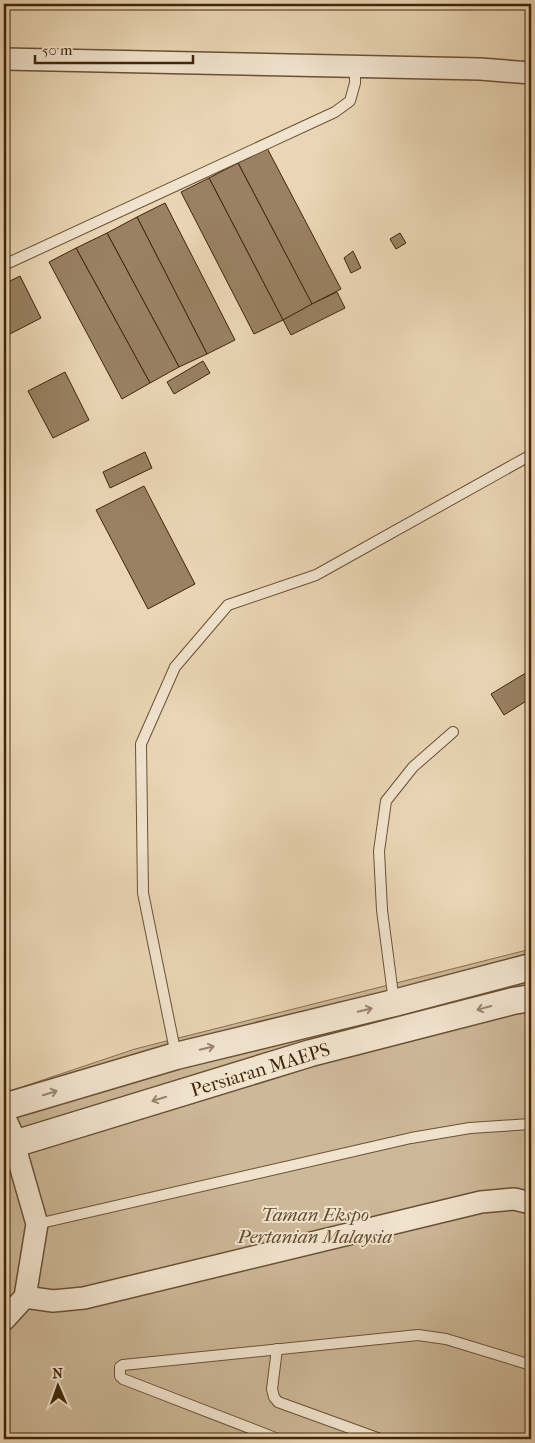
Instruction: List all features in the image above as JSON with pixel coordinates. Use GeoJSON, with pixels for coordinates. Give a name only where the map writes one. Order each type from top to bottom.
{"type":"FeatureCollection","features":[{"type":"Feature","properties":{"kind":"street"},"geometry":{"type":"LineString","coordinates":[[4,59],[480,69],[531,73]]}},
{"type":"Feature","properties":{"kind":"street","name":"Persiaran MAEPS"},"geometry":{"type":"LineString","coordinates":[[4,1107],[176,1056],[394,1003],[531,967]]}},
{"type":"Feature","properties":{"kind":"street","name":"Persiaran MAEPS"},"geometry":{"type":"LineString","coordinates":[[7,1138],[311,1053],[531,998]]}},
{"type":"Feature","properties":{"kind":"street"},"geometry":{"type":"LineString","coordinates":[[4,1320],[18,1298],[37,1224],[7,1138]]}},
{"type":"Feature","properties":{"kind":"street"},"geometry":{"type":"LineString","coordinates":[[18,1298],[53,1301],[84,1298],[481,1202],[514,1199],[531,1203]]}},
{"type":"Feature","properties":{"kind":"lane"},"geometry":{"type":"LineString","coordinates":[[4,265],[335,112],[350,101],[355,84],[355,67]]}},
{"type":"Feature","properties":{"kind":"lane"},"geometry":{"type":"LineString","coordinates":[[176,1056],[143,893],[141,744],[175,667],[228,605],[316,575],[531,455]]}},
{"type":"Feature","properties":{"kind":"lane"},"geometry":{"type":"LineString","coordinates":[[394,1003],[382,910],[379,851],[386,801],[413,767],[454,732]]}},
{"type":"Feature","properties":{"kind":"lane"},"geometry":{"type":"LineString","coordinates":[[37,1224],[411,1138],[470,1128],[531,1124]]}},
{"type":"Feature","properties":{"kind":"lane"},"geometry":{"type":"LineString","coordinates":[[278,1439],[123,1379],[119,1372],[120,1367],[123,1365],[276,1349],[418,1336],[446,1339],[531,1365]]}},
{"type":"Feature","properties":{"kind":"lane"},"geometry":{"type":"LineString","coordinates":[[276,1349],[272,1389],[274,1397],[278,1402],[380,1439]]}},
{"type":"Feature","properties":{"kind":"green space","name":"Taman Ekspo Pertanian Malaysia"},"geometry":{"type":"Polygon","coordinates":[[[531,949],[531,1439],[4,1439],[4,1093],[135,1049],[531,949]]]}},
{"type":"Feature","properties":{"kind":"building"},"geometry":{"type":"Polygon","coordinates":[[[267,148],[341,289],[312,304],[238,163],[267,148]]]}},
{"type":"Feature","properties":{"kind":"building"},"geometry":{"type":"Polygon","coordinates":[[[238,163],[312,304],[283,320],[209,178],[238,163]]]}},
{"type":"Feature","properties":{"kind":"building"},"geometry":{"type":"Polygon","coordinates":[[[209,178],[283,320],[254,334],[181,192],[209,178]]]}},
{"type":"Feature","properties":{"kind":"building"},"geometry":{"type":"Polygon","coordinates":[[[165,203],[235,340],[207,354],[137,217],[165,203]]]}},
{"type":"Feature","properties":{"kind":"building"},"geometry":{"type":"Polygon","coordinates":[[[137,217],[207,354],[179,367],[107,233],[137,217]]]}},
{"type":"Feature","properties":{"kind":"building"},"geometry":{"type":"Polygon","coordinates":[[[107,233],[179,367],[150,383],[76,248],[107,233]]]}},
{"type":"Feature","properties":{"kind":"building"},"geometry":{"type":"Polygon","coordinates":[[[400,233],[406,243],[396,249],[390,239],[400,233]]]}},
{"type":"Feature","properties":{"kind":"building"},"geometry":{"type":"Polygon","coordinates":[[[76,248],[150,383],[122,399],[49,262],[76,248]]]}},
{"type":"Feature","properties":{"kind":"building"},"geometry":{"type":"Polygon","coordinates":[[[353,251],[361,268],[351,273],[344,258],[353,251]]]}},
{"type":"Feature","properties":{"kind":"building"},"geometry":{"type":"Polygon","coordinates":[[[20,276],[41,318],[4,337],[4,284],[20,276]]]}},
{"type":"Feature","properties":{"kind":"building"},"geometry":{"type":"Polygon","coordinates":[[[337,292],[345,308],[291,335],[283,320],[337,292]]]}},
{"type":"Feature","properties":{"kind":"building"},"geometry":{"type":"Polygon","coordinates":[[[203,361],[210,373],[174,394],[167,382],[203,361]]]}},
{"type":"Feature","properties":{"kind":"building"},"geometry":{"type":"Polygon","coordinates":[[[65,372],[89,420],[53,438],[28,391],[65,372]]]}},
{"type":"Feature","properties":{"kind":"building"},"geometry":{"type":"Polygon","coordinates":[[[145,452],[152,468],[110,488],[103,472],[145,452]]]}},
{"type":"Feature","properties":{"kind":"building"},"geometry":{"type":"Polygon","coordinates":[[[144,486],[195,584],[148,609],[96,510],[144,486]]]}},
{"type":"Feature","properties":{"kind":"building"},"geometry":{"type":"Polygon","coordinates":[[[529,671],[531,676],[531,698],[504,715],[491,694],[529,671]]]}}]}
